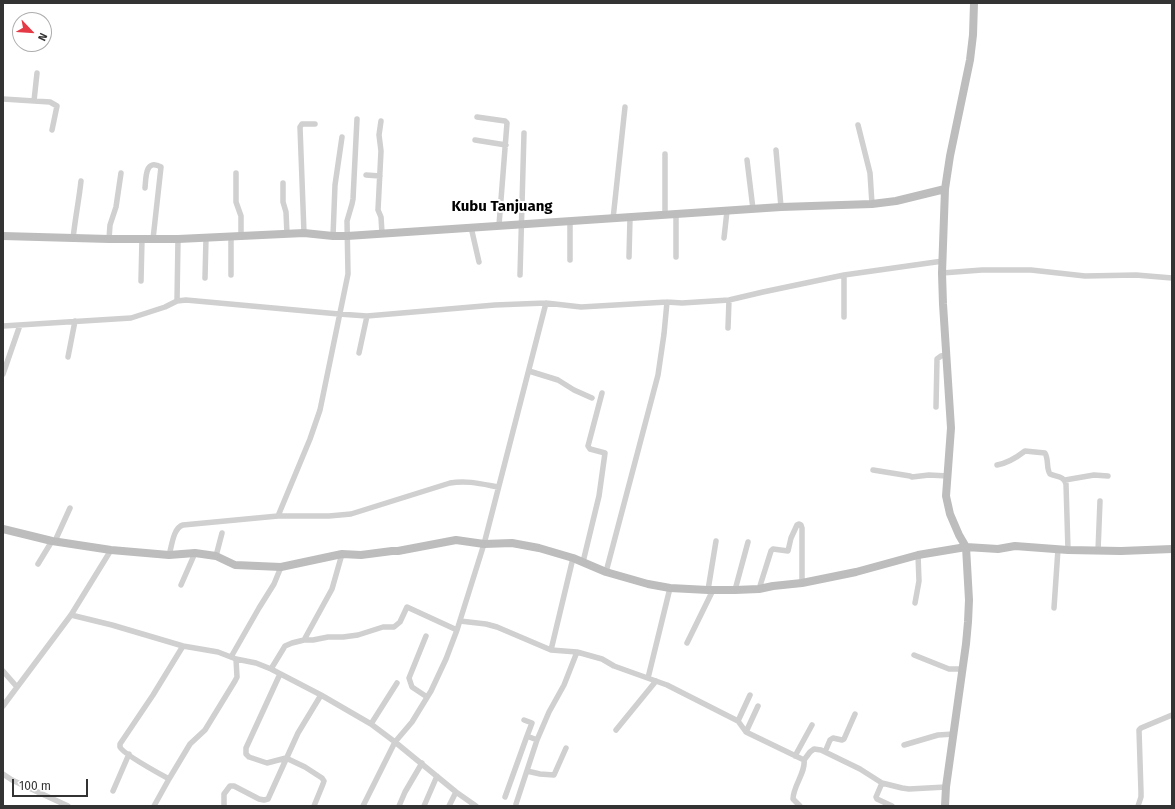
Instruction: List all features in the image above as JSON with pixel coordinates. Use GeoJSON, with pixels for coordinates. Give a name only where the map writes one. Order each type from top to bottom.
{"type":"FeatureCollection","features":[{"type":"Feature","properties":{"kind":"street"},"geometry":{"type":"LineString","coordinates":[[945,806],[946,787],[968,622],[969,600],[966,547],[959,535],[947,505],[946,496],[951,428],[943,304],[942,261],[945,189],[951,148],[970,60],[973,35],[974,3]]}},
{"type":"Feature","properties":{"kind":"street"},"geometry":{"type":"LineString","coordinates":[[34,101],[37,72]]}},
{"type":"Feature","properties":{"kind":"street"},"geometry":{"type":"LineString","coordinates":[[3,100],[50,102],[57,106],[52,130]]}},
{"type":"Feature","properties":{"kind":"street"},"geometry":{"type":"LineString","coordinates":[[613,219],[625,107]]}},
{"type":"Feature","properties":{"kind":"street"},"geometry":{"type":"LineString","coordinates":[[476,117],[505,121],[507,123],[499,225]]}},
{"type":"Feature","properties":{"kind":"street"},"geometry":{"type":"LineString","coordinates":[[278,516],[310,439],[320,410],[348,274],[347,222],[353,198],[357,119]]}},
{"type":"Feature","properties":{"kind":"street"},"geometry":{"type":"LineString","coordinates":[[381,121],[379,136],[381,151],[378,210],[381,217],[382,233]]}},
{"type":"Feature","properties":{"kind":"street"},"geometry":{"type":"LineString","coordinates":[[304,233],[300,127],[302,124],[315,124]]}},
{"type":"Feature","properties":{"kind":"street"},"geometry":{"type":"LineString","coordinates":[[858,125],[870,173],[872,204]]}},
{"type":"Feature","properties":{"kind":"street"},"geometry":{"type":"LineString","coordinates":[[520,275],[524,133]]}},
{"type":"Feature","properties":{"kind":"street"},"geometry":{"type":"LineString","coordinates":[[333,236],[336,172],[342,137]]}},
{"type":"Feature","properties":{"kind":"street"},"geometry":{"type":"LineString","coordinates":[[475,140],[506,145]]}},
{"type":"Feature","properties":{"kind":"street"},"geometry":{"type":"LineString","coordinates":[[776,150],[781,207]]}},
{"type":"Feature","properties":{"kind":"street"},"geometry":{"type":"LineString","coordinates":[[665,154],[665,215]]}},
{"type":"Feature","properties":{"kind":"street"},"geometry":{"type":"LineString","coordinates":[[747,160],[753,209]]}},
{"type":"Feature","properties":{"kind":"street"},"geometry":{"type":"LineString","coordinates":[[145,188],[147,169],[151,165],[161,167],[153,239]]}},
{"type":"Feature","properties":{"kind":"street"},"geometry":{"type":"LineString","coordinates":[[109,240],[110,225],[118,198],[121,173]]}},
{"type":"Feature","properties":{"kind":"street"},"geometry":{"type":"LineString","coordinates":[[236,173],[236,202],[241,216],[241,236]]}},
{"type":"Feature","properties":{"kind":"street"},"geometry":{"type":"LineString","coordinates":[[366,175],[380,176]]}},
{"type":"Feature","properties":{"kind":"street"},"geometry":{"type":"LineString","coordinates":[[73,239],[81,181]]}},
{"type":"Feature","properties":{"kind":"street"},"geometry":{"type":"LineString","coordinates":[[283,183],[283,202],[286,212],[287,234]]}},
{"type":"Feature","properties":{"kind":"street"},"geometry":{"type":"LineString","coordinates":[[3,236],[109,240],[206,238],[304,233],[347,236],[781,207],[872,204],[896,201],[945,189]]}},
{"type":"Feature","properties":{"kind":"street"},"geometry":{"type":"LineString","coordinates":[[724,238],[727,211]]}},
{"type":"Feature","properties":{"kind":"street"},"geometry":{"type":"LineString","coordinates":[[676,214],[676,257]]}},
{"type":"Feature","properties":{"kind":"street"},"geometry":{"type":"LineString","coordinates":[[629,257],[630,218]]}},
{"type":"Feature","properties":{"kind":"street"},"geometry":{"type":"LineString","coordinates":[[570,221],[570,260]]}},
{"type":"Feature","properties":{"kind":"street"},"geometry":{"type":"LineString","coordinates":[[471,227],[479,262]]}},
{"type":"Feature","properties":{"kind":"street"},"geometry":{"type":"LineString","coordinates":[[231,237],[231,275]]}},
{"type":"Feature","properties":{"kind":"street"},"geometry":{"type":"LineString","coordinates":[[205,278],[206,238]]}},
{"type":"Feature","properties":{"kind":"street"},"geometry":{"type":"LineString","coordinates":[[141,281],[142,239]]}},
{"type":"Feature","properties":{"kind":"street"},"geometry":{"type":"LineString","coordinates":[[177,301],[178,239]]}},
{"type":"Feature","properties":{"kind":"street"},"geometry":{"type":"LineString","coordinates":[[3,326],[131,318],[165,307],[177,301],[186,300],[367,316],[495,305],[546,303],[581,307],[729,300],[844,276],[942,261]]}},
{"type":"Feature","properties":{"kind":"street"},"geometry":{"type":"LineString","coordinates":[[942,273],[982,270],[1031,270],[1085,276],[1136,275],[1172,278]]}},
{"type":"Feature","properties":{"kind":"street"},"geometry":{"type":"LineString","coordinates":[[844,276],[844,317]]}},
{"type":"Feature","properties":{"kind":"street"},"geometry":{"type":"LineString","coordinates":[[728,328],[729,300]]}},
{"type":"Feature","properties":{"kind":"street"},"geometry":{"type":"LineString","coordinates":[[606,572],[631,483],[658,375],[667,302]]}},
{"type":"Feature","properties":{"kind":"street"},"geometry":{"type":"LineString","coordinates":[[364,806],[395,742],[412,722],[427,697],[446,660],[457,630],[484,544],[546,303]]}},
{"type":"Feature","properties":{"kind":"street"},"geometry":{"type":"LineString","coordinates":[[359,353],[367,316]]}},
{"type":"Feature","properties":{"kind":"street"},"geometry":{"type":"LineString","coordinates":[[68,357],[75,321]]}},
{"type":"Feature","properties":{"kind":"street"},"geometry":{"type":"LineString","coordinates":[[3,374],[20,325]]}},
{"type":"Feature","properties":{"kind":"street"},"geometry":{"type":"LineString","coordinates":[[936,407],[938,359],[941,356],[946,355]]}},
{"type":"Feature","properties":{"kind":"street"},"geometry":{"type":"LineString","coordinates":[[529,371],[558,380],[574,390],[592,398]]}},
{"type":"Feature","properties":{"kind":"street"},"geometry":{"type":"LineString","coordinates":[[583,562],[599,496],[604,463],[605,453],[590,449],[588,446],[602,394]]}},
{"type":"Feature","properties":{"kind":"street"},"geometry":{"type":"LineString","coordinates":[[997,465],[1006,463],[1025,451],[1045,453],[1048,458],[1048,472],[1065,480],[1094,476],[1108,476]]}},
{"type":"Feature","properties":{"kind":"street"},"geometry":{"type":"LineString","coordinates":[[873,470],[912,477],[929,475],[948,476]]}},
{"type":"Feature","properties":{"kind":"street"},"geometry":{"type":"LineString","coordinates":[[1065,480],[1068,550]]}},
{"type":"Feature","properties":{"kind":"street"},"geometry":{"type":"LineString","coordinates":[[169,555],[176,531],[179,526],[183,525],[278,516],[329,516],[351,514],[459,481],[498,487]]}},
{"type":"Feature","properties":{"kind":"street"},"geometry":{"type":"LineString","coordinates":[[1098,551],[1100,501]]}},
{"type":"Feature","properties":{"kind":"street"},"geometry":{"type":"LineString","coordinates":[[38,564],[54,541],[70,508]]}},
{"type":"Feature","properties":{"kind":"street"},"geometry":{"type":"LineString","coordinates":[[759,589],[771,551],[773,549],[788,551],[791,538],[799,524],[802,528],[802,583]]}},
{"type":"Feature","properties":{"kind":"street"},"geometry":{"type":"LineString","coordinates":[[3,529],[54,541],[111,550],[169,555],[195,553],[216,556],[236,565],[281,567],[342,554],[361,555],[398,551],[456,540],[484,544],[512,543],[539,548],[573,558],[606,572],[648,584],[670,588],[710,590],[759,589],[802,583],[856,572],[918,554],[966,547],[998,549],[1015,546],[1098,551],[1172,548]]}},
{"type":"Feature","properties":{"kind":"street"},"geometry":{"type":"LineString","coordinates":[[216,556],[222,533]]}},
{"type":"Feature","properties":{"kind":"street"},"geometry":{"type":"LineString","coordinates":[[687,643],[710,590],[716,542]]}},
{"type":"Feature","properties":{"kind":"street"},"geometry":{"type":"LineString","coordinates":[[736,590],[748,542]]}},
{"type":"Feature","properties":{"kind":"street"},"geometry":{"type":"LineString","coordinates":[[1054,608],[1058,549]]}},
{"type":"Feature","properties":{"kind":"street"},"geometry":{"type":"LineString","coordinates":[[3,706],[71,615],[111,550]]}},
{"type":"Feature","properties":{"kind":"street"},"geometry":{"type":"LineString","coordinates":[[181,585],[195,553]]}},
{"type":"Feature","properties":{"kind":"street"},"geometry":{"type":"LineString","coordinates":[[304,640],[332,589],[342,554]]}},
{"type":"Feature","properties":{"kind":"street"},"geometry":{"type":"LineString","coordinates":[[915,603],[918,581],[918,554]]}},
{"type":"Feature","properties":{"kind":"street"},"geometry":{"type":"LineString","coordinates":[[551,650],[573,558]]}},
{"type":"Feature","properties":{"kind":"street"},"geometry":{"type":"LineString","coordinates":[[154,806],[190,744],[205,730],[235,681],[237,677],[233,658],[259,608],[274,584],[281,567]]}},
{"type":"Feature","properties":{"kind":"street"},"geometry":{"type":"LineString","coordinates":[[648,678],[670,588]]}},
{"type":"Feature","properties":{"kind":"street"},"geometry":{"type":"LineString","coordinates":[[271,669],[285,646],[304,640],[358,635],[383,627],[396,626],[400,622],[407,607],[457,630]]}},
{"type":"Feature","properties":{"kind":"street"},"geometry":{"type":"LineString","coordinates":[[71,615],[112,625],[183,646],[218,652],[271,669],[321,695],[371,724],[422,763],[456,792],[476,806]]}},
{"type":"Feature","properties":{"kind":"street"},"geometry":{"type":"LineString","coordinates":[[460,621],[486,624],[497,627],[551,650],[577,652],[602,659],[614,666],[667,685],[738,721],[746,732],[804,760]]}},
{"type":"Feature","properties":{"kind":"street"},"geometry":{"type":"LineString","coordinates":[[426,636],[409,678],[412,687],[427,697]]}},
{"type":"Feature","properties":{"kind":"street"},"geometry":{"type":"LineString","coordinates":[[169,779],[129,754],[120,746],[120,744],[153,695],[183,646]]}},
{"type":"Feature","properties":{"kind":"street"},"geometry":{"type":"LineString","coordinates":[[516,804],[537,740],[549,712],[564,685],[577,652]]}},
{"type":"Feature","properties":{"kind":"street"},"geometry":{"type":"LineString","coordinates":[[914,655],[949,669],[962,670]]}},
{"type":"Feature","properties":{"kind":"street"},"geometry":{"type":"LineString","coordinates":[[3,671],[17,687]]}},
{"type":"Feature","properties":{"kind":"street"},"geometry":{"type":"LineString","coordinates":[[280,674],[246,754],[249,757],[267,763],[286,758],[305,767],[322,778],[324,781],[314,806]]}},
{"type":"Feature","properties":{"kind":"street"},"geometry":{"type":"LineString","coordinates":[[616,730],[656,682]]}},
{"type":"Feature","properties":{"kind":"street"},"geometry":{"type":"LineString","coordinates":[[371,724],[397,683]]}},
{"type":"Feature","properties":{"kind":"street"},"geometry":{"type":"LineString","coordinates":[[224,806],[224,794],[230,786],[234,786],[259,799],[267,800],[298,733],[321,695]]}},
{"type":"Feature","properties":{"kind":"street"},"geometry":{"type":"LineString","coordinates":[[738,721],[750,695]]}},
{"type":"Feature","properties":{"kind":"street"},"geometry":{"type":"LineString","coordinates":[[746,732],[758,706]]}},
{"type":"Feature","properties":{"kind":"street"},"geometry":{"type":"LineString","coordinates":[[825,752],[830,740],[833,738],[844,739],[856,714]]}},
{"type":"Feature","properties":{"kind":"street"},"geometry":{"type":"LineString","coordinates":[[1138,806],[1141,797],[1139,730],[1172,715]]}},
{"type":"Feature","properties":{"kind":"street"},"geometry":{"type":"LineString","coordinates":[[505,797],[526,736],[532,724],[524,720]]}},
{"type":"Feature","properties":{"kind":"street"},"geometry":{"type":"LineString","coordinates":[[795,756],[812,725]]}},
{"type":"Feature","properties":{"kind":"street"},"geometry":{"type":"LineString","coordinates":[[904,745],[938,735],[954,734]]}},
{"type":"Feature","properties":{"kind":"street"},"geometry":{"type":"LineString","coordinates":[[526,736],[537,740]]}},
{"type":"Feature","properties":{"kind":"street"},"geometry":{"type":"LineString","coordinates":[[527,771],[554,775],[566,748]]}},
{"type":"Feature","properties":{"kind":"street"},"geometry":{"type":"LineString","coordinates":[[800,806],[793,799],[796,784],[804,765],[804,760],[814,749],[822,750],[860,769],[882,783],[909,789],[946,787]]}},
{"type":"Feature","properties":{"kind":"street"},"geometry":{"type":"LineString","coordinates":[[113,791],[129,754]]}},
{"type":"Feature","properties":{"kind":"street"},"geometry":{"type":"LineString","coordinates":[[399,806],[405,792],[422,763]]}},
{"type":"Feature","properties":{"kind":"street"},"geometry":{"type":"LineString","coordinates":[[3,774],[12,780],[68,806]]}},
{"type":"Feature","properties":{"kind":"street"},"geometry":{"type":"LineString","coordinates":[[424,806],[437,776]]}},
{"type":"Feature","properties":{"kind":"street"},"geometry":{"type":"LineString","coordinates":[[882,783],[876,797],[877,799],[892,806]]}},
{"type":"Feature","properties":{"kind":"street"},"geometry":{"type":"LineString","coordinates":[[449,806],[456,792]]}},
{"type":"Feature","properties":{"kind":"district","name":"Kubu Tanjuang"},"geometry":{"type":"Point","coordinates":[502,207]}}]}
